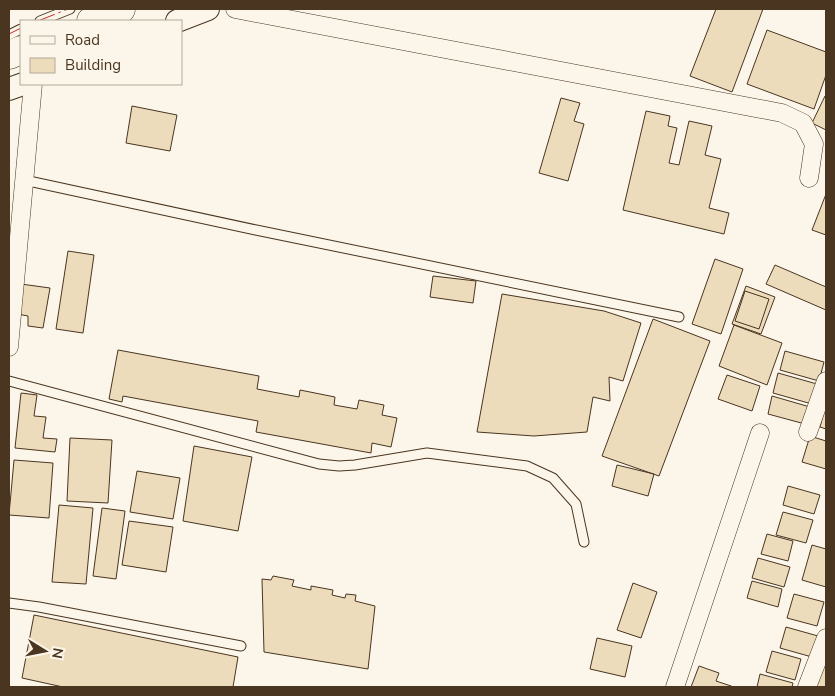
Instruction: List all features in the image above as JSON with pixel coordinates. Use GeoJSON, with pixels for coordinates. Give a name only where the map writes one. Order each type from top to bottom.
{"type":"FeatureCollection","features":[{"type":"Feature","properties":{"kind":"main road"},"geometry":{"type":"LineString","coordinates":[[94,20],[121,9]]}},
{"type":"Feature","properties":{"kind":"street"},"geometry":{"type":"LineString","coordinates":[[180,20],[208,9]]}},
{"type":"Feature","properties":{"kind":"street"},"geometry":{"type":"LineString","coordinates":[[234,9],[782,113],[803,123],[814,144],[809,178]]}},
{"type":"Feature","properties":{"kind":"street"},"geometry":{"type":"LineString","coordinates":[[9,347],[33,85]]}},
{"type":"Feature","properties":{"kind":"street"},"geometry":{"type":"LineString","coordinates":[[808,432],[826,381]]}},
{"type":"Feature","properties":{"kind":"street"},"geometry":{"type":"LineString","coordinates":[[675,687],[760,433]]}},
{"type":"Feature","properties":{"kind":"street"},"geometry":{"type":"LineString","coordinates":[[807,687],[826,638]]}},
{"type":"Feature","properties":{"kind":"lane"},"geometry":{"type":"LineString","coordinates":[[42,20],[70,9]]}},
{"type":"Feature","properties":{"kind":"lane"},"geometry":{"type":"LineString","coordinates":[[24,180],[679,317]]}},
{"type":"Feature","properties":{"kind":"lane"},"geometry":{"type":"LineString","coordinates":[[9,381],[319,464],[355,465],[426,452],[527,466],[553,478],[576,504],[584,542]]}},
{"type":"Feature","properties":{"kind":"lane"},"geometry":{"type":"LineString","coordinates":[[9,603],[39,606],[241,646]]}},
{"type":"Feature","properties":{"kind":"building"},"geometry":{"type":"Polygon","coordinates":[[[716,9],[763,9],[732,92],[690,76],[716,9]]]}},
{"type":"Feature","properties":{"kind":"building"},"geometry":{"type":"Polygon","coordinates":[[[767,30],[826,52],[826,75],[814,109],[747,84],[767,30]]]}},
{"type":"Feature","properties":{"kind":"building"},"geometry":{"type":"Polygon","coordinates":[[[826,96],[826,130],[812,123],[826,96]]]}},
{"type":"Feature","properties":{"kind":"building"},"geometry":{"type":"Polygon","coordinates":[[[561,98],[580,103],[574,121],[584,124],[568,181],[539,173],[561,98]]]}},
{"type":"Feature","properties":{"kind":"building"},"geometry":{"type":"Polygon","coordinates":[[[132,106],[177,115],[170,151],[126,143],[132,106]]]}},
{"type":"Feature","properties":{"kind":"building"},"geometry":{"type":"Polygon","coordinates":[[[646,111],[670,116],[668,126],[677,128],[669,163],[679,165],[689,121],[712,126],[705,155],[721,159],[709,208],[729,213],[724,234],[623,210],[646,111]]]}},
{"type":"Feature","properties":{"kind":"building"},"geometry":{"type":"Polygon","coordinates":[[[826,194],[826,235],[812,230],[826,194]]]}},
{"type":"Feature","properties":{"kind":"building"},"geometry":{"type":"Polygon","coordinates":[[[68,251],[94,255],[83,333],[56,329],[68,251]]]}},
{"type":"Feature","properties":{"kind":"building"},"geometry":{"type":"Polygon","coordinates":[[[715,259],[743,269],[721,334],[692,324],[715,259]]]}},
{"type":"Feature","properties":{"kind":"building"},"geometry":{"type":"Polygon","coordinates":[[[775,265],[826,287],[826,310],[766,284],[775,265]]]}},
{"type":"Feature","properties":{"kind":"building"},"geometry":{"type":"Polygon","coordinates":[[[433,276],[476,281],[473,303],[430,297],[433,276]]]}},
{"type":"Feature","properties":{"kind":"building"},"geometry":{"type":"Polygon","coordinates":[[[21,284],[50,288],[43,328],[28,326],[28,316],[17,314],[21,284]]]}},
{"type":"Feature","properties":{"kind":"building"},"geometry":{"type":"Polygon","coordinates":[[[746,286],[775,297],[761,334],[732,324],[746,286]]]}},
{"type":"Feature","properties":{"kind":"building"},"geometry":{"type":"Polygon","coordinates":[[[745,291],[769,299],[759,329],[735,321],[745,291]]]}},
{"type":"Feature","properties":{"kind":"building"},"geometry":{"type":"Polygon","coordinates":[[[502,294],[604,311],[641,323],[623,381],[609,377],[610,401],[593,397],[587,432],[534,436],[477,432],[502,294]]]}},
{"type":"Feature","properties":{"kind":"building"},"geometry":{"type":"Polygon","coordinates":[[[653,319],[710,341],[659,476],[602,456],[653,319]]]}},
{"type":"Feature","properties":{"kind":"building"},"geometry":{"type":"Polygon","coordinates":[[[734,325],[782,343],[767,385],[719,366],[734,325]]]}},
{"type":"Feature","properties":{"kind":"building"},"geometry":{"type":"Polygon","coordinates":[[[118,350],[259,376],[257,389],[299,397],[300,390],[335,397],[334,405],[357,409],[359,400],[384,405],[382,415],[397,418],[391,447],[372,443],[371,453],[256,432],[258,421],[123,396],[122,402],[109,399],[118,350]]]}},
{"type":"Feature","properties":{"kind":"building"},"geometry":{"type":"Polygon","coordinates":[[[785,351],[824,362],[819,381],[780,370],[785,351]]]}},
{"type":"Feature","properties":{"kind":"building"},"geometry":{"type":"Polygon","coordinates":[[[778,373],[817,384],[812,404],[773,393],[778,373]]]}},
{"type":"Feature","properties":{"kind":"building"},"geometry":{"type":"Polygon","coordinates":[[[727,375],[760,386],[752,411],[718,399],[727,375]]]}},
{"type":"Feature","properties":{"kind":"building"},"geometry":{"type":"Polygon","coordinates":[[[21,393],[37,395],[34,416],[46,417],[43,438],[57,439],[55,452],[15,448],[21,393]]]}},
{"type":"Feature","properties":{"kind":"building"},"geometry":{"type":"Polygon","coordinates":[[[772,396],[810,407],[805,424],[768,414],[772,396]]]}},
{"type":"Feature","properties":{"kind":"building"},"geometry":{"type":"Polygon","coordinates":[[[826,404],[826,429],[820,427],[826,404]]]}},
{"type":"Feature","properties":{"kind":"building"},"geometry":{"type":"Polygon","coordinates":[[[810,436],[826,441],[826,469],[802,462],[810,436]]]}},
{"type":"Feature","properties":{"kind":"building"},"geometry":{"type":"Polygon","coordinates":[[[70,438],[112,440],[108,503],[67,501],[70,438]]]}},
{"type":"Feature","properties":{"kind":"building"},"geometry":{"type":"Polygon","coordinates":[[[194,446],[252,457],[238,531],[183,521],[194,446]]]}},
{"type":"Feature","properties":{"kind":"building"},"geometry":{"type":"Polygon","coordinates":[[[14,460],[53,463],[49,518],[9,515],[14,460]]]}},
{"type":"Feature","properties":{"kind":"building"},"geometry":{"type":"Polygon","coordinates":[[[617,465],[654,474],[648,496],[612,486],[617,465]]]}},
{"type":"Feature","properties":{"kind":"building"},"geometry":{"type":"Polygon","coordinates":[[[137,471],[180,478],[173,519],[130,512],[137,471]]]}},
{"type":"Feature","properties":{"kind":"building"},"geometry":{"type":"Polygon","coordinates":[[[788,486],[820,495],[814,514],[783,505],[788,486]]]}},
{"type":"Feature","properties":{"kind":"building"},"geometry":{"type":"Polygon","coordinates":[[[59,505],[93,508],[86,584],[52,582],[59,505]]]}},
{"type":"Feature","properties":{"kind":"building"},"geometry":{"type":"Polygon","coordinates":[[[102,508],[125,511],[116,579],[93,576],[102,508]]]}},
{"type":"Feature","properties":{"kind":"building"},"geometry":{"type":"Polygon","coordinates":[[[783,512],[813,520],[806,543],[776,535],[783,512]]]}},
{"type":"Feature","properties":{"kind":"building"},"geometry":{"type":"Polygon","coordinates":[[[129,521],[173,527],[166,572],[122,565],[129,521]]]}},
{"type":"Feature","properties":{"kind":"building"},"geometry":{"type":"Polygon","coordinates":[[[767,534],[793,541],[788,561],[761,554],[767,534]]]}},
{"type":"Feature","properties":{"kind":"building"},"geometry":{"type":"Polygon","coordinates":[[[812,545],[826,549],[826,587],[802,580],[812,545]]]}},
{"type":"Feature","properties":{"kind":"building"},"geometry":{"type":"Polygon","coordinates":[[[758,558],[790,567],[784,587],[752,578],[758,558]]]}},
{"type":"Feature","properties":{"kind":"building"},"geometry":{"type":"Polygon","coordinates":[[[273,576],[294,580],[292,586],[311,590],[311,586],[333,590],[332,595],[345,598],[346,594],[356,595],[355,601],[375,606],[368,669],[264,652],[262,579],[271,580],[273,576]]]}},
{"type":"Feature","properties":{"kind":"building"},"geometry":{"type":"Polygon","coordinates":[[[752,581],[782,589],[778,607],[747,598],[752,581]]]}},
{"type":"Feature","properties":{"kind":"building"},"geometry":{"type":"Polygon","coordinates":[[[633,583],[657,592],[641,638],[617,630],[633,583]]]}},
{"type":"Feature","properties":{"kind":"building"},"geometry":{"type":"Polygon","coordinates":[[[794,594],[824,602],[817,626],[787,618],[794,594]]]}},
{"type":"Feature","properties":{"kind":"building"},"geometry":{"type":"Polygon","coordinates":[[[34,615],[238,657],[233,687],[63,687],[22,678],[34,615]]]}},
{"type":"Feature","properties":{"kind":"building"},"geometry":{"type":"Polygon","coordinates":[[[786,627],[818,636],[812,657],[780,648],[786,627]]]}},
{"type":"Feature","properties":{"kind":"building"},"geometry":{"type":"Polygon","coordinates":[[[597,638],[632,646],[625,677],[590,669],[597,638]]]}},
{"type":"Feature","properties":{"kind":"building"},"geometry":{"type":"Polygon","coordinates":[[[826,644],[826,687],[814,687],[826,644]]]}},
{"type":"Feature","properties":{"kind":"building"},"geometry":{"type":"Polygon","coordinates":[[[772,651],[801,659],[795,680],[766,672],[772,651]]]}},
{"type":"Feature","properties":{"kind":"building"},"geometry":{"type":"Polygon","coordinates":[[[699,666],[719,673],[716,681],[734,687],[691,687],[699,666]]]}},
{"type":"Feature","properties":{"kind":"building"},"geometry":{"type":"Polygon","coordinates":[[[760,674],[793,683],[792,687],[757,687],[760,674]]]}},
{"type":"Feature","properties":{"kind":"power"},"geometry":{"type":"LineString","coordinates":[[40,20],[68,9]]}},
{"type":"Feature","properties":{"kind":"power"},"geometry":{"type":"LineString","coordinates":[[9,34],[20,28]]}}]}
